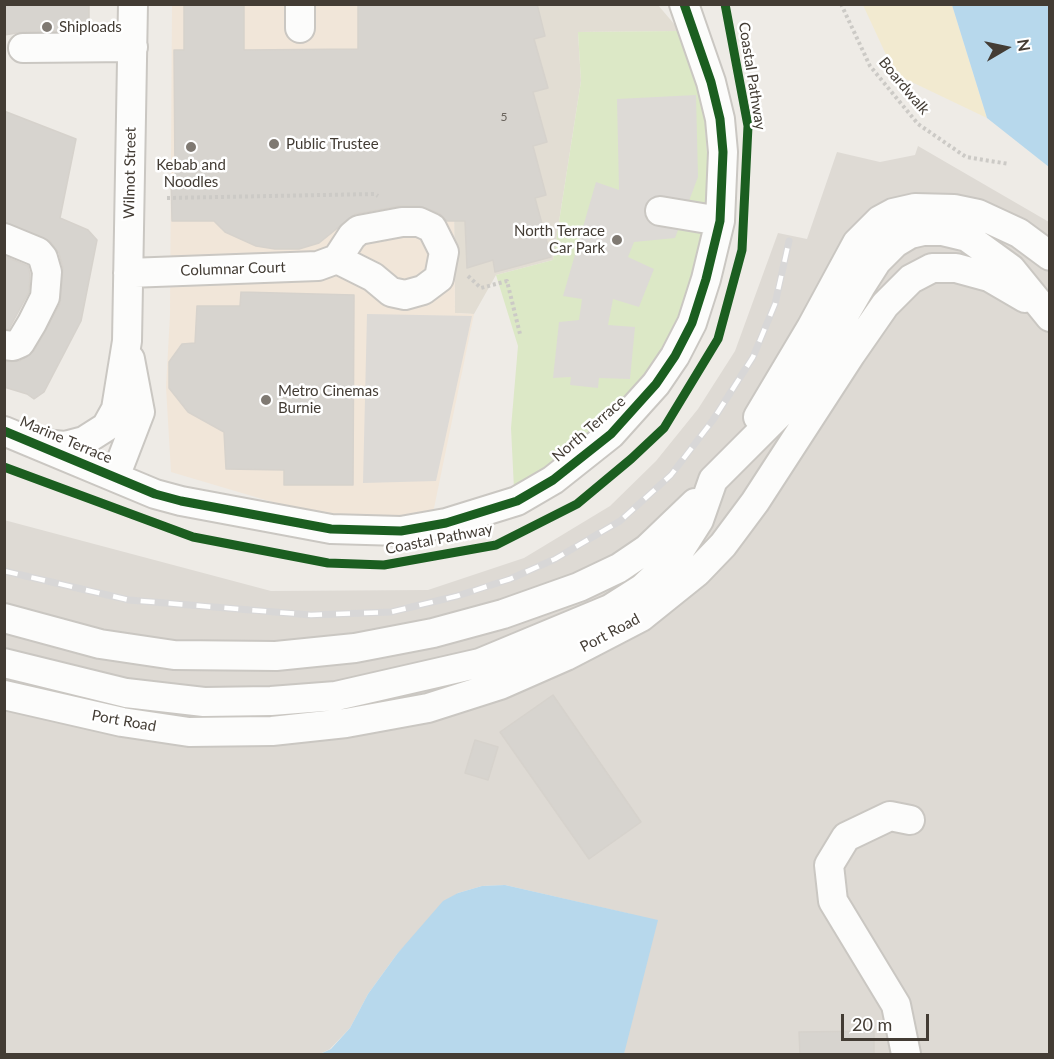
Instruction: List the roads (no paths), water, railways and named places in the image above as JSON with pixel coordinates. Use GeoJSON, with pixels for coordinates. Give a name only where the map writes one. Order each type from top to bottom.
{"type":"FeatureCollection","features":[{"type":"Feature","properties":{"kind":"street","name":"Wilmot Street"},"geometry":{"type":"LineString","coordinates":[[33,442],[51,446],[76,444],[106,427],[116,409],[127,341],[133,4]]}},
{"type":"Feature","properties":{"kind":"street","name":"North Terrace"},"geometry":{"type":"LineString","coordinates":[[115,477],[155,494],[201,507],[250,512],[331,529],[401,531],[446,523],[517,501],[553,480],[584,457],[634,411],[675,356],[692,323],[706,279],[720,221],[724,177],[720,119],[698,39],[684,4]]}},
{"type":"Feature","properties":{"kind":"street"},"geometry":{"type":"LineString","coordinates":[[23,48],[133,47]]}},
{"type":"Feature","properties":{"kind":"street","name":"Port Road"},"geometry":{"type":"LineString","coordinates":[[4,663],[126,693],[204,702],[272,701],[336,696],[480,663],[610,609],[643,588],[675,558],[699,520],[714,480],[772,394],[856,243],[880,220],[893,213],[915,208],[954,209],[978,214],[1019,233],[1050,256]]}},
{"type":"Feature","properties":{"kind":"street"},"geometry":{"type":"LineString","coordinates":[[660,211],[720,221]]}},
{"type":"Feature","properties":{"kind":"street","name":"Port Road"},"geometry":{"type":"LineString","coordinates":[[4,618],[100,644],[174,655],[276,656],[355,648],[433,633],[493,617],[579,587],[619,568],[673,527],[714,480],[793,398],[877,261],[894,243],[910,234],[942,231],[967,237],[1011,269],[1050,318]]}},
{"type":"Feature","properties":{"kind":"street"},"geometry":{"type":"LineString","coordinates":[[4,238],[38,252],[43,258],[47,272],[45,297],[32,323],[20,343],[13,346],[4,345]]}},
{"type":"Feature","properties":{"kind":"street","name":"Columnar Court"},"geometry":{"type":"LineString","coordinates":[[128,273],[318,266],[337,259]]}},
{"type":"Feature","properties":{"kind":"street","name":"Port Road"},"geometry":{"type":"LineString","coordinates":[[4,695],[122,722],[189,732],[272,731],[346,723],[428,708],[500,685],[566,656],[641,618],[697,572],[723,545],[755,502],[885,305],[911,279],[932,268],[956,268],[978,274],[1018,292],[1050,318]]}},
{"type":"Feature","properties":{"kind":"street","name":"Wilmot Street"},"geometry":{"type":"LineString","coordinates":[[115,477],[140,412],[127,341]]}},
{"type":"Feature","properties":{"kind":"street","name":"Marine Terrace"},"geometry":{"type":"LineString","coordinates":[[4,431],[115,477]]}},
{"type":"Feature","properties":{"kind":"street"},"geometry":{"type":"LineString","coordinates":[[906,1054],[896,1005],[833,901],[829,866],[846,837],[890,816],[910,820]]}},
{"type":"Feature","properties":{"kind":"water"},"geometry":{"type":"Polygon","coordinates":[[[952,5],[1049,5],[1049,167],[987,118],[952,5]]]}},
{"type":"Feature","properties":{"kind":"water"},"geometry":{"type":"Polygon","coordinates":[[[505,885],[658,920],[624,1054],[320,1054],[331,1049],[350,1028],[368,994],[397,954],[443,901],[458,893],[482,886],[505,885]]]}},
{"type":"Feature","properties":{"kind":"railway"},"geometry":{"type":"LineString","coordinates":[[4,571],[129,600],[311,615],[391,612],[457,596],[510,579],[555,559],[620,521],[671,475],[713,420],[753,357],[775,304],[789,241]]}},
{"type":"Feature","properties":{"kind":"place","name":"Shiploads"},"geometry":{"type":"Point","coordinates":[47,27]}},
{"type":"Feature","properties":{"kind":"place","name":"Public Trustee"},"geometry":{"type":"Point","coordinates":[274,144]}},
{"type":"Feature","properties":{"kind":"place","name":"Kebab and Noodles"},"geometry":{"type":"Point","coordinates":[191,147]}},
{"type":"Feature","properties":{"kind":"place","name":"North Terrace Car Park"},"geometry":{"type":"Point","coordinates":[617,240]}},
{"type":"Feature","properties":{"kind":"place","name":"Metro Cinemas Burnie"},"geometry":{"type":"Point","coordinates":[266,400]}}]}
